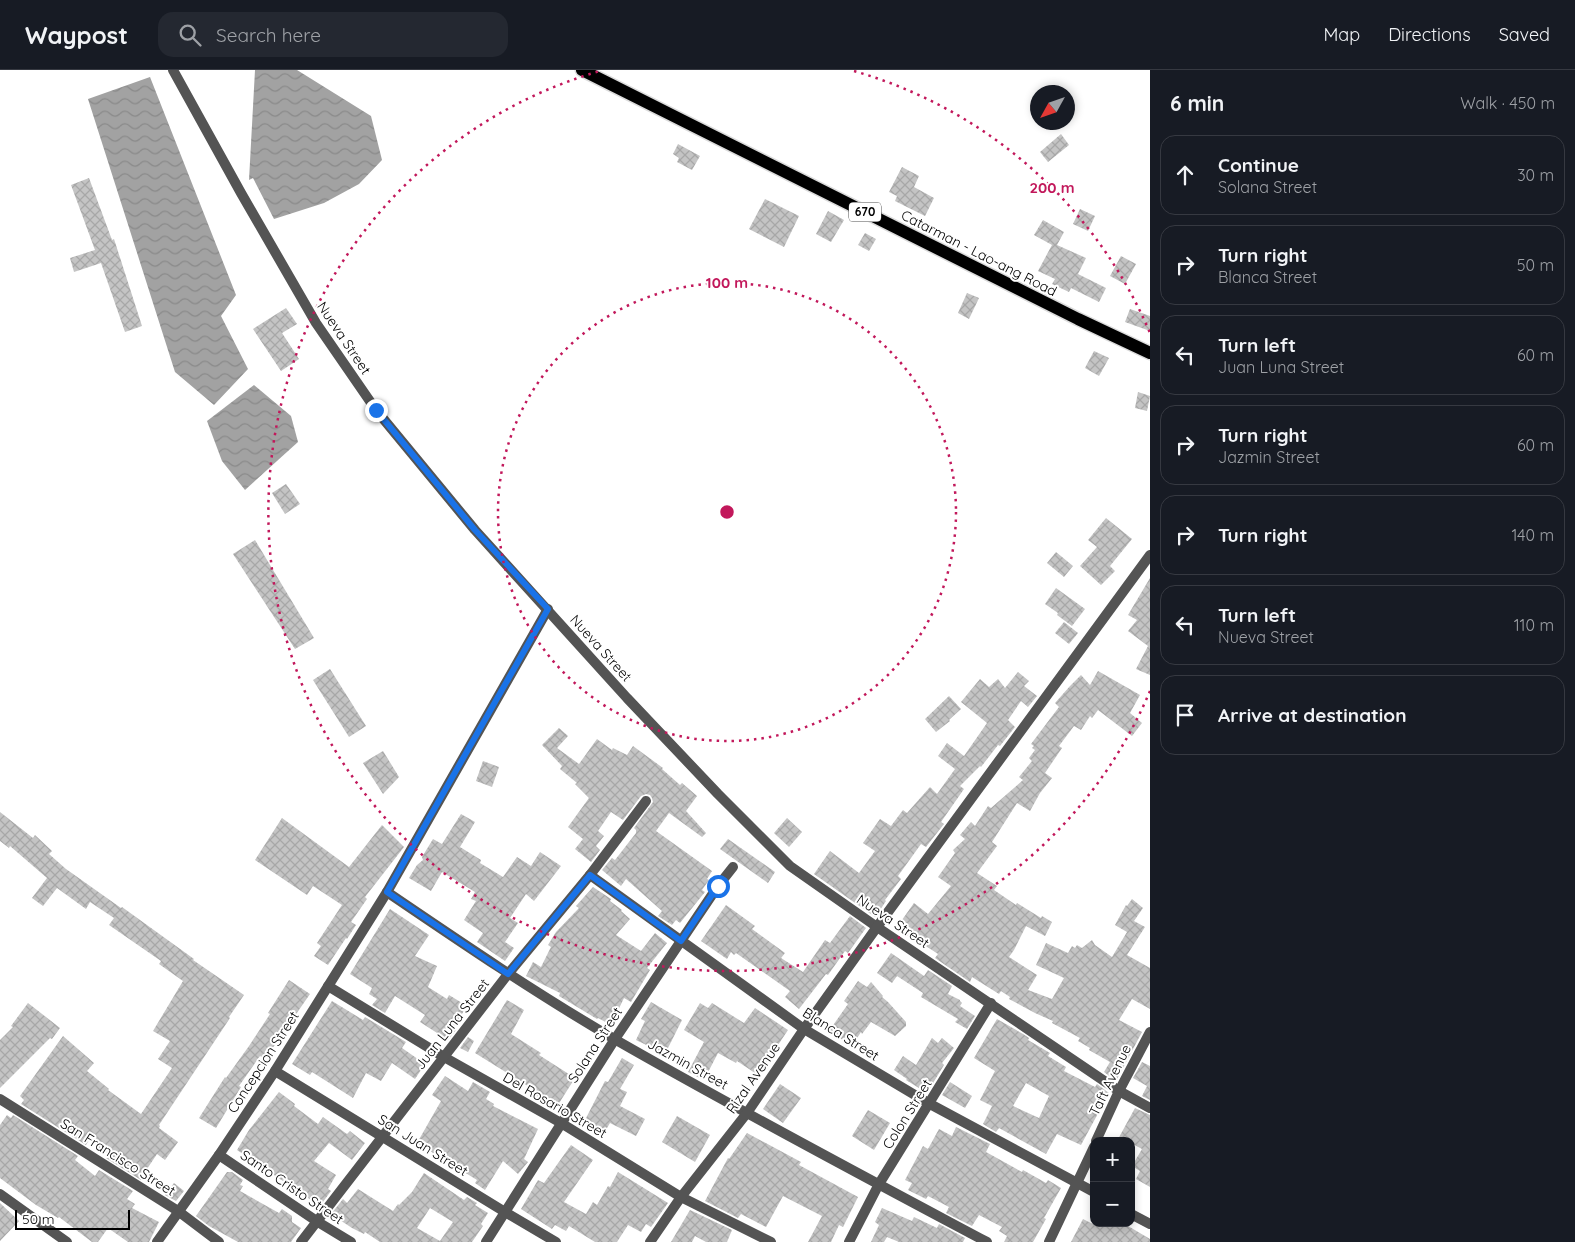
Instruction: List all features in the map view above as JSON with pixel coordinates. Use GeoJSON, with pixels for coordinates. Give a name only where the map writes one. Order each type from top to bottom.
{"type":"FeatureCollection","features":[{"type":"Feature","properties":{"kind":"main road","name":"Catarman - Lao-ang Road"},"geometry":{"type":"LineString","coordinates":[[582,70],[1078,320],[1150,353]]}},
{"type":"Feature","properties":{"kind":"street","name":"Nueva Street"},"geometry":{"type":"LineString","coordinates":[[173,70],[316,323],[371,402],[475,530],[646,719],[790,866],[1119,1091],[1150,1108]]}},
{"type":"Feature","properties":{"kind":"street","name":"Rizal Avenue"},"geometry":{"type":"LineString","coordinates":[[650,1242],[747,1113],[804,1028],[1150,555]]}},
{"type":"Feature","properties":{"kind":"street","name":"Concepcion Street"},"geometry":{"type":"LineString","coordinates":[[157,1242],[219,1155],[275,1071],[387,892],[548,609]]}},
{"type":"Feature","properties":{"kind":"street","name":"Juan Luna Street"},"geometry":{"type":"LineString","coordinates":[[301,1242],[508,974],[590,875],[646,801]]}},
{"type":"Feature","properties":{"kind":"street","name":"Solana Street"},"geometry":{"type":"LineString","coordinates":[[486,1242],[615,1039],[733,867]]}},
{"type":"Feature","properties":{"kind":"street","name":"Blanca Street"},"geometry":{"type":"LineString","coordinates":[[590,875],[804,1028],[930,1104],[1090,1190]]}},
{"type":"Feature","properties":{"kind":"street","name":"Jazmin Street"},"geometry":{"type":"LineString","coordinates":[[387,892],[508,974],[615,1039],[747,1113],[987,1242]]}},
{"type":"Feature","properties":{"kind":"street","name":"Del Rosario Street"},"geometry":{"type":"LineString","coordinates":[[328,986],[444,1057],[561,1123],[682,1197],[771,1242]]}},
{"type":"Feature","properties":{"kind":"street","name":"Colon Street"},"geometry":{"type":"LineString","coordinates":[[849,1242],[879,1184],[991,1003]]}},
{"type":"Feature","properties":{"kind":"street","name":"Taft Avenue"},"geometry":{"type":"LineString","coordinates":[[1098,1137],[1119,1091],[1150,1032]]}},
{"type":"Feature","properties":{"kind":"street","name":"San Juan Street"},"geometry":{"type":"LineString","coordinates":[[275,1071],[556,1242]]}},
{"type":"Feature","properties":{"kind":"street","name":"San Francisco Street"},"geometry":{"type":"LineString","coordinates":[[0,1099],[178,1211],[219,1242]]}},
{"type":"Feature","properties":{"kind":"street","name":"Santo Cristo Street"},"geometry":{"type":"LineString","coordinates":[[219,1155],[351,1242]]}},
{"type":"Feature","properties":{"kind":"street"},"geometry":{"type":"LineString","coordinates":[[1049,1242],[1090,1155]]}},
{"type":"Feature","properties":{"kind":"street"},"geometry":{"type":"LineString","coordinates":[[0,1194],[67,1242]]}},
{"type":"Feature","properties":{"kind":"street"},"geometry":{"type":"LineString","coordinates":[[1135,1216],[1150,1224]]}},
{"type":"Feature","properties":{"kind":"water"},"geometry":{"type":"Polygon","coordinates":[[[255,70],[297,70],[371,116],[382,160],[359,184],[324,203],[274,219],[253,178],[249,180],[255,70]]]}},
{"type":"Feature","properties":{"kind":"water"},"geometry":{"type":"Polygon","coordinates":[[[150,77],[236,295],[221,316],[248,369],[214,405],[175,372],[88,99],[150,77]]]}},
{"type":"Feature","properties":{"kind":"water"},"geometry":{"type":"Polygon","coordinates":[[[254,385],[291,416],[298,442],[245,490],[222,461],[207,421],[254,385]]]}},
{"type":"Feature","properties":{"kind":"building"},"geometry":{"type":"Polygon","coordinates":[[[1061,134],[1069,145],[1048,162],[1040,152],[1061,134]]]}},
{"type":"Feature","properties":{"kind":"building"},"geometry":{"type":"Polygon","coordinates":[[[678,144],[700,156],[692,170],[677,162],[679,158],[673,154],[678,144]]]}},
{"type":"Feature","properties":{"kind":"building"},"geometry":{"type":"Polygon","coordinates":[[[902,167],[919,176],[914,187],[934,198],[925,216],[895,201],[897,196],[889,192],[902,167]]]}},
{"type":"Feature","properties":{"kind":"building"},"geometry":{"type":"Polygon","coordinates":[[[89,178],[112,240],[114,239],[142,326],[125,332],[101,263],[74,272],[70,258],[95,250],[71,185],[89,178]]]}},
{"type":"Feature","properties":{"kind":"building"},"geometry":{"type":"Polygon","coordinates":[[[765,199],[799,216],[784,247],[749,229],[765,199]]]}},
{"type":"Feature","properties":{"kind":"building"},"geometry":{"type":"Polygon","coordinates":[[[1080,209],[1095,216],[1088,231],[1073,224],[1080,209]]]}},
{"type":"Feature","properties":{"kind":"building"},"geometry":{"type":"Polygon","coordinates":[[[828,211],[844,220],[831,242],[816,234],[828,211]]]}},
{"type":"Feature","properties":{"kind":"building"},"geometry":{"type":"Polygon","coordinates":[[[1043,220],[1064,232],[1057,245],[1086,258],[1078,274],[1106,288],[1099,302],[1071,288],[1069,292],[1052,284],[1055,279],[1038,271],[1052,245],[1034,235],[1043,220]]]}},
{"type":"Feature","properties":{"kind":"building"},"geometry":{"type":"Polygon","coordinates":[[[865,233],[876,239],[869,251],[858,245],[865,233]]]}},
{"type":"Feature","properties":{"kind":"building"},"geometry":{"type":"Polygon","coordinates":[[[1121,256],[1136,264],[1125,284],[1110,276],[1121,256]]]}},
{"type":"Feature","properties":{"kind":"building"},"geometry":{"type":"Polygon","coordinates":[[[967,293],[979,298],[969,319],[958,313],[967,293]]]}},
{"type":"Feature","properties":{"kind":"building"},"geometry":{"type":"Polygon","coordinates":[[[286,308],[297,324],[282,333],[299,359],[281,371],[253,329],[286,308]]]}},
{"type":"Feature","properties":{"kind":"building"},"geometry":{"type":"Polygon","coordinates":[[[1130,309],[1150,316],[1150,331],[1125,322],[1130,309]]]}},
{"type":"Feature","properties":{"kind":"building"},"geometry":{"type":"Polygon","coordinates":[[[1094,351],[1109,358],[1099,376],[1085,368],[1094,351]]]}},
{"type":"Feature","properties":{"kind":"building"},"geometry":{"type":"Polygon","coordinates":[[[1138,392],[1150,396],[1147,411],[1135,408],[1138,392]]]}},
{"type":"Feature","properties":{"kind":"building"},"geometry":{"type":"Polygon","coordinates":[[[286,484],[300,504],[285,514],[272,493],[286,484]]]}},
{"type":"Feature","properties":{"kind":"building"},"geometry":{"type":"Polygon","coordinates":[[[1106,518],[1132,539],[1110,566],[1115,571],[1101,585],[1080,566],[1097,547],[1088,540],[1106,518]]]}},
{"type":"Feature","properties":{"kind":"building"},"geometry":{"type":"Polygon","coordinates":[[[255,540],[314,638],[295,649],[233,554],[255,540]]]}},
{"type":"Feature","properties":{"kind":"building"},"geometry":{"type":"Polygon","coordinates":[[[1056,552],[1073,566],[1064,577],[1047,563],[1056,552]]]}},
{"type":"Feature","properties":{"kind":"building"},"geometry":{"type":"Polygon","coordinates":[[[1150,578],[1150,675],[1136,669],[1148,646],[1128,631],[1137,620],[1128,615],[1150,578]]]}},
{"type":"Feature","properties":{"kind":"building"},"geometry":{"type":"Polygon","coordinates":[[[1056,588],[1085,609],[1072,626],[1045,604],[1056,588]]]}},
{"type":"Feature","properties":{"kind":"building"},"geometry":{"type":"Polygon","coordinates":[[[1064,622],[1078,633],[1069,644],[1055,633],[1064,622]]]}},
{"type":"Feature","properties":{"kind":"building"},"geometry":{"type":"Polygon","coordinates":[[[330,669],[366,726],[349,737],[313,680],[330,669]]]}},
{"type":"Feature","properties":{"kind":"building"},"geometry":{"type":"Polygon","coordinates":[[[1098,671],[1140,695],[1130,713],[1142,723],[1132,736],[1098,710],[1092,718],[1090,716],[1081,730],[1074,726],[1059,746],[1062,748],[1045,773],[1052,778],[1040,793],[1030,811],[1017,803],[992,842],[997,846],[977,873],[997,886],[994,890],[1016,905],[1017,903],[1041,918],[1042,916],[1052,922],[1045,936],[1026,926],[1009,957],[1037,975],[1028,990],[1052,999],[1064,978],[1036,965],[1046,943],[1068,953],[1072,946],[1075,948],[1077,945],[1082,948],[1092,940],[1095,945],[1112,957],[1127,932],[1115,925],[1126,905],[1132,899],[1143,908],[1134,921],[1145,927],[1127,955],[1150,968],[1150,1009],[1132,999],[1119,1020],[1142,1032],[1116,1081],[1104,1072],[1110,1062],[1089,1050],[1090,1048],[1078,1041],[1080,1038],[1052,1023],[1053,1021],[1009,999],[1010,997],[1001,991],[999,994],[972,977],[970,982],[935,958],[938,954],[897,927],[914,903],[928,914],[951,886],[938,877],[955,853],[953,850],[965,839],[960,835],[971,822],[975,826],[988,806],[991,808],[1023,780],[1019,777],[1032,761],[1029,758],[1035,750],[1031,744],[1059,707],[1055,703],[1081,675],[1090,685],[1098,671]]]}},
{"type":"Feature","properties":{"kind":"building"},"geometry":{"type":"Polygon","coordinates":[[[1018,672],[1029,681],[1024,686],[1037,696],[1028,707],[1021,701],[1008,720],[1015,727],[981,767],[960,786],[964,789],[941,822],[944,824],[926,847],[921,844],[898,876],[901,879],[875,917],[814,874],[830,851],[859,873],[875,851],[863,843],[880,819],[891,826],[903,810],[907,813],[930,787],[937,794],[955,769],[938,756],[947,743],[964,756],[987,723],[961,702],[980,679],[989,687],[998,679],[1005,688],[1018,672]]]}},
{"type":"Feature","properties":{"kind":"building"},"geometry":{"type":"Polygon","coordinates":[[[949,696],[961,709],[936,732],[925,719],[949,696]]]}},
{"type":"Feature","properties":{"kind":"building"},"geometry":{"type":"Polygon","coordinates":[[[559,728],[568,736],[557,748],[579,764],[597,739],[612,750],[613,748],[627,755],[633,746],[663,768],[680,785],[682,783],[697,796],[686,811],[706,833],[702,837],[669,813],[656,831],[712,871],[707,879],[709,880],[702,890],[705,892],[680,923],[676,920],[672,925],[658,916],[662,911],[626,879],[621,886],[602,870],[612,858],[615,860],[636,833],[634,828],[653,802],[650,795],[641,796],[623,820],[611,812],[598,831],[604,836],[596,846],[600,850],[591,862],[575,849],[583,839],[568,827],[589,798],[575,784],[577,783],[560,769],[562,766],[542,745],[559,728]]]}},
{"type":"Feature","properties":{"kind":"building"},"geometry":{"type":"Polygon","coordinates":[[[383,751],[399,777],[383,794],[363,763],[383,751]]]}},
{"type":"Feature","properties":{"kind":"building"},"geometry":{"type":"Polygon","coordinates":[[[483,761],[499,767],[492,787],[476,781],[483,761]]]}},
{"type":"Feature","properties":{"kind":"building"},"geometry":{"type":"Polygon","coordinates":[[[0,812],[33,838],[35,835],[52,851],[49,854],[66,869],[244,995],[159,1125],[159,1128],[178,1142],[165,1160],[157,1154],[141,1180],[106,1158],[108,1155],[89,1140],[86,1145],[21,1104],[24,1100],[20,1096],[63,1036],[94,1063],[87,1071],[108,1090],[141,1114],[172,1068],[158,1059],[170,1041],[153,1031],[183,981],[159,964],[161,961],[109,925],[114,918],[90,902],[86,909],[57,888],[43,906],[32,898],[47,878],[10,846],[9,848],[0,841],[0,812]]]}},
{"type":"Feature","properties":{"kind":"building"},"geometry":{"type":"Polygon","coordinates":[[[461,814],[475,822],[460,847],[481,860],[480,863],[503,877],[517,857],[531,866],[540,852],[561,866],[534,901],[526,894],[510,918],[518,923],[505,942],[514,948],[505,961],[477,942],[483,933],[464,920],[476,901],[471,899],[475,892],[442,872],[431,891],[409,878],[417,865],[423,860],[422,857],[433,839],[442,844],[461,814]]]}},
{"type":"Feature","properties":{"kind":"building"},"geometry":{"type":"Polygon","coordinates":[[[282,818],[349,867],[382,825],[404,847],[365,897],[367,899],[351,922],[356,925],[328,965],[314,956],[321,946],[317,943],[342,905],[313,886],[307,895],[255,860],[282,818]]]}},
{"type":"Feature","properties":{"kind":"building"},"geometry":{"type":"Polygon","coordinates":[[[787,818],[802,832],[789,847],[774,833],[787,818]]]}},
{"type":"Feature","properties":{"kind":"building"},"geometry":{"type":"Polygon","coordinates":[[[728,839],[775,872],[768,883],[720,849],[728,839]]]}},
{"type":"Feature","properties":{"kind":"building"},"geometry":{"type":"Polygon","coordinates":[[[593,887],[611,899],[610,901],[630,919],[616,935],[641,951],[655,933],[667,943],[647,968],[650,970],[631,1002],[624,998],[611,1025],[597,1019],[559,996],[560,993],[526,976],[533,962],[541,967],[551,947],[548,945],[556,932],[579,908],[576,906],[593,887]]]}},
{"type":"Feature","properties":{"kind":"building"},"geometry":{"type":"Polygon","coordinates":[[[726,905],[755,926],[752,929],[785,953],[781,958],[803,972],[825,940],[830,943],[850,916],[866,928],[848,953],[845,951],[828,975],[826,974],[799,1009],[785,997],[790,991],[736,953],[734,955],[731,952],[727,959],[701,941],[726,905]]]}},
{"type":"Feature","properties":{"kind":"building"},"geometry":{"type":"Polygon","coordinates":[[[390,909],[429,935],[415,956],[437,966],[428,987],[447,999],[449,995],[467,1006],[453,1028],[456,1030],[448,1040],[420,1022],[425,1015],[395,996],[385,1013],[372,1005],[377,999],[369,994],[372,988],[350,974],[390,909]]]}},
{"type":"Feature","properties":{"kind":"building"},"geometry":{"type":"Polygon","coordinates":[[[891,953],[924,976],[928,970],[952,986],[948,994],[960,1000],[962,1003],[960,1006],[975,1016],[967,1029],[955,1022],[958,1019],[921,997],[923,993],[897,976],[892,983],[877,973],[891,953]]]}},
{"type":"Feature","properties":{"kind":"building"},"geometry":{"type":"Polygon","coordinates":[[[289,980],[310,994],[265,1059],[260,1056],[239,1086],[241,1087],[216,1128],[199,1118],[225,1077],[249,1046],[270,1014],[268,1013],[289,980]]]}},
{"type":"Feature","properties":{"kind":"building"},"geometry":{"type":"Polygon","coordinates":[[[858,981],[867,987],[871,982],[882,997],[906,1022],[906,1026],[895,1036],[871,1022],[862,1034],[861,1032],[852,1046],[829,1031],[848,1004],[844,1001],[858,981]]]}},
{"type":"Feature","properties":{"kind":"building"},"geometry":{"type":"Polygon","coordinates":[[[507,1000],[524,1010],[511,1034],[575,1078],[556,1108],[526,1089],[528,1086],[475,1053],[507,1000]]]}},
{"type":"Feature","properties":{"kind":"building"},"geometry":{"type":"Polygon","coordinates":[[[332,1001],[363,1020],[365,1017],[406,1042],[402,1048],[425,1064],[415,1079],[392,1063],[381,1081],[366,1073],[353,1098],[312,1072],[310,1075],[292,1064],[332,1001]]]}},
{"type":"Feature","properties":{"kind":"building"},"geometry":{"type":"Polygon","coordinates":[[[651,1002],[682,1020],[665,1054],[636,1040],[645,1021],[641,1019],[651,1002]]]}},
{"type":"Feature","properties":{"kind":"building"},"geometry":{"type":"Polygon","coordinates":[[[28,1003],[60,1028],[52,1039],[50,1038],[0,1088],[0,1040],[13,1027],[11,1026],[28,1003]]]}},
{"type":"Feature","properties":{"kind":"building"},"geometry":{"type":"Polygon","coordinates":[[[700,1003],[708,1008],[712,1003],[744,1023],[755,1008],[788,1030],[758,1075],[737,1061],[736,1063],[718,1053],[704,1080],[688,1072],[704,1042],[684,1030],[700,1003]]]}},
{"type":"Feature","properties":{"kind":"building"},"geometry":{"type":"Polygon","coordinates":[[[997,1019],[1050,1053],[1048,1056],[1066,1067],[1064,1071],[1095,1087],[1097,1084],[1109,1093],[1081,1145],[1057,1134],[1046,1154],[999,1128],[996,1132],[983,1124],[992,1106],[980,1100],[995,1071],[974,1058],[997,1019]],[[1026,1083],[1013,1106],[1039,1118],[1049,1096],[1026,1083]]]}},
{"type":"Feature","properties":{"kind":"building"},"geometry":{"type":"Polygon","coordinates":[[[468,1037],[474,1041],[468,1052],[460,1048],[468,1037]]]}},
{"type":"Feature","properties":{"kind":"building"},"geometry":{"type":"Polygon","coordinates":[[[932,1038],[938,1043],[942,1038],[954,1048],[942,1063],[944,1065],[927,1093],[894,1070],[903,1056],[916,1065],[932,1038]]]}},
{"type":"Feature","properties":{"kind":"building"},"geometry":{"type":"Polygon","coordinates":[[[622,1058],[634,1065],[620,1089],[627,1092],[620,1106],[645,1119],[636,1136],[610,1123],[604,1133],[584,1122],[605,1081],[608,1082],[622,1058]]]}},
{"type":"Feature","properties":{"kind":"building"},"geometry":{"type":"Polygon","coordinates":[[[1142,1062],[1150,1066],[1150,1100],[1142,1096],[1147,1086],[1133,1078],[1142,1062]]]}},
{"type":"Feature","properties":{"kind":"building"},"geometry":{"type":"Polygon","coordinates":[[[445,1076],[468,1091],[473,1082],[490,1092],[486,1099],[494,1104],[493,1106],[538,1129],[524,1159],[528,1162],[518,1174],[503,1161],[485,1190],[475,1183],[477,1180],[417,1143],[441,1101],[432,1095],[445,1076]]]}},
{"type":"Feature","properties":{"kind":"building"},"geometry":{"type":"Polygon","coordinates":[[[950,1082],[972,1096],[965,1108],[942,1095],[950,1082]]]}},
{"type":"Feature","properties":{"kind":"building"},"geometry":{"type":"Polygon","coordinates":[[[780,1084],[801,1098],[783,1123],[763,1109],[780,1084]]]}},
{"type":"Feature","properties":{"kind":"building"},"geometry":{"type":"Polygon","coordinates":[[[279,1092],[318,1124],[323,1117],[347,1134],[350,1131],[365,1143],[352,1160],[329,1143],[314,1161],[336,1175],[328,1189],[331,1191],[320,1206],[237,1150],[249,1130],[279,1092]]]}},
{"type":"Feature","properties":{"kind":"building"},"geometry":{"type":"Polygon","coordinates":[[[1135,1108],[1150,1115],[1150,1187],[1136,1179],[1140,1171],[1135,1168],[1135,1161],[1142,1149],[1135,1145],[1135,1137],[1119,1137],[1135,1108]]]}},
{"type":"Feature","properties":{"kind":"building"},"geometry":{"type":"Polygon","coordinates":[[[868,1110],[890,1123],[874,1150],[852,1136],[868,1110]]]}},
{"type":"Feature","properties":{"kind":"building"},"geometry":{"type":"Polygon","coordinates":[[[7,1115],[11,1118],[13,1115],[78,1156],[75,1160],[95,1176],[99,1170],[133,1191],[127,1199],[135,1204],[132,1208],[159,1222],[149,1242],[128,1242],[108,1228],[98,1242],[92,1242],[59,1217],[36,1205],[0,1178],[0,1125],[7,1115]]]}},
{"type":"Feature","properties":{"kind":"building"},"geometry":{"type":"Polygon","coordinates":[[[677,1116],[710,1135],[695,1162],[662,1142],[677,1116]]]}},
{"type":"Feature","properties":{"kind":"building"},"geometry":{"type":"Polygon","coordinates":[[[956,1127],[990,1144],[986,1152],[1022,1172],[1023,1170],[1046,1183],[1048,1180],[1061,1188],[1033,1242],[1004,1242],[1007,1236],[999,1231],[1002,1227],[979,1215],[972,1226],[946,1213],[949,1207],[928,1196],[926,1199],[908,1190],[912,1183],[905,1180],[923,1146],[928,1149],[939,1129],[952,1136],[956,1127]]]}},
{"type":"Feature","properties":{"kind":"building"},"geometry":{"type":"Polygon","coordinates":[[[747,1133],[801,1162],[799,1165],[858,1197],[843,1227],[839,1225],[831,1242],[808,1242],[822,1216],[783,1196],[766,1227],[741,1214],[738,1218],[705,1201],[728,1158],[747,1133]]]}},
{"type":"Feature","properties":{"kind":"building"},"geometry":{"type":"Polygon","coordinates":[[[571,1145],[593,1160],[564,1202],[586,1214],[593,1202],[597,1205],[618,1172],[668,1203],[651,1227],[646,1224],[641,1232],[628,1225],[617,1242],[595,1242],[569,1226],[566,1231],[555,1225],[552,1229],[521,1209],[538,1180],[544,1183],[571,1145]]]}},
{"type":"Feature","properties":{"kind":"building"},"geometry":{"type":"Polygon","coordinates":[[[227,1172],[232,1172],[243,1180],[240,1185],[243,1186],[240,1191],[279,1213],[282,1209],[292,1216],[292,1222],[301,1228],[291,1242],[238,1242],[209,1226],[196,1216],[227,1172]]]}},
{"type":"Feature","properties":{"kind":"building"},"geometry":{"type":"Polygon","coordinates":[[[424,1173],[464,1200],[467,1197],[477,1203],[475,1205],[488,1213],[481,1224],[483,1226],[472,1242],[380,1242],[365,1232],[364,1234],[352,1228],[331,1214],[343,1199],[347,1203],[358,1189],[393,1211],[412,1192],[424,1173]],[[430,1208],[417,1228],[440,1241],[453,1222],[430,1208]]]}},
{"type":"Feature","properties":{"kind":"building"},"geometry":{"type":"Polygon","coordinates":[[[174,1183],[184,1191],[176,1201],[165,1195],[174,1183]]]}},
{"type":"Feature","properties":{"kind":"building"},"geometry":{"type":"Polygon","coordinates":[[[0,1203],[19,1221],[0,1241],[0,1203]]]}},
{"type":"Feature","properties":{"kind":"building"},"geometry":{"type":"Polygon","coordinates":[[[882,1208],[912,1221],[914,1217],[937,1228],[939,1224],[965,1238],[963,1242],[899,1242],[887,1237],[884,1242],[871,1242],[879,1225],[875,1222],[882,1208]]]}},
{"type":"Feature","properties":{"kind":"building"},"geometry":{"type":"Polygon","coordinates":[[[690,1210],[732,1230],[727,1242],[706,1242],[695,1236],[692,1242],[671,1242],[690,1210]]]}},
{"type":"Feature","properties":{"kind":"building"},"geometry":{"type":"Polygon","coordinates":[[[1083,1219],[1090,1222],[1090,1227],[1130,1227],[1150,1239],[1150,1242],[1071,1242],[1083,1219]]]}},
{"type":"Feature","properties":{"kind":"route"},"geometry":{"type":"LineString","coordinates":[[376,410],[475,530],[548,609],[387,892],[508,974],[590,875],[681,941],[718,886]]}}]}
